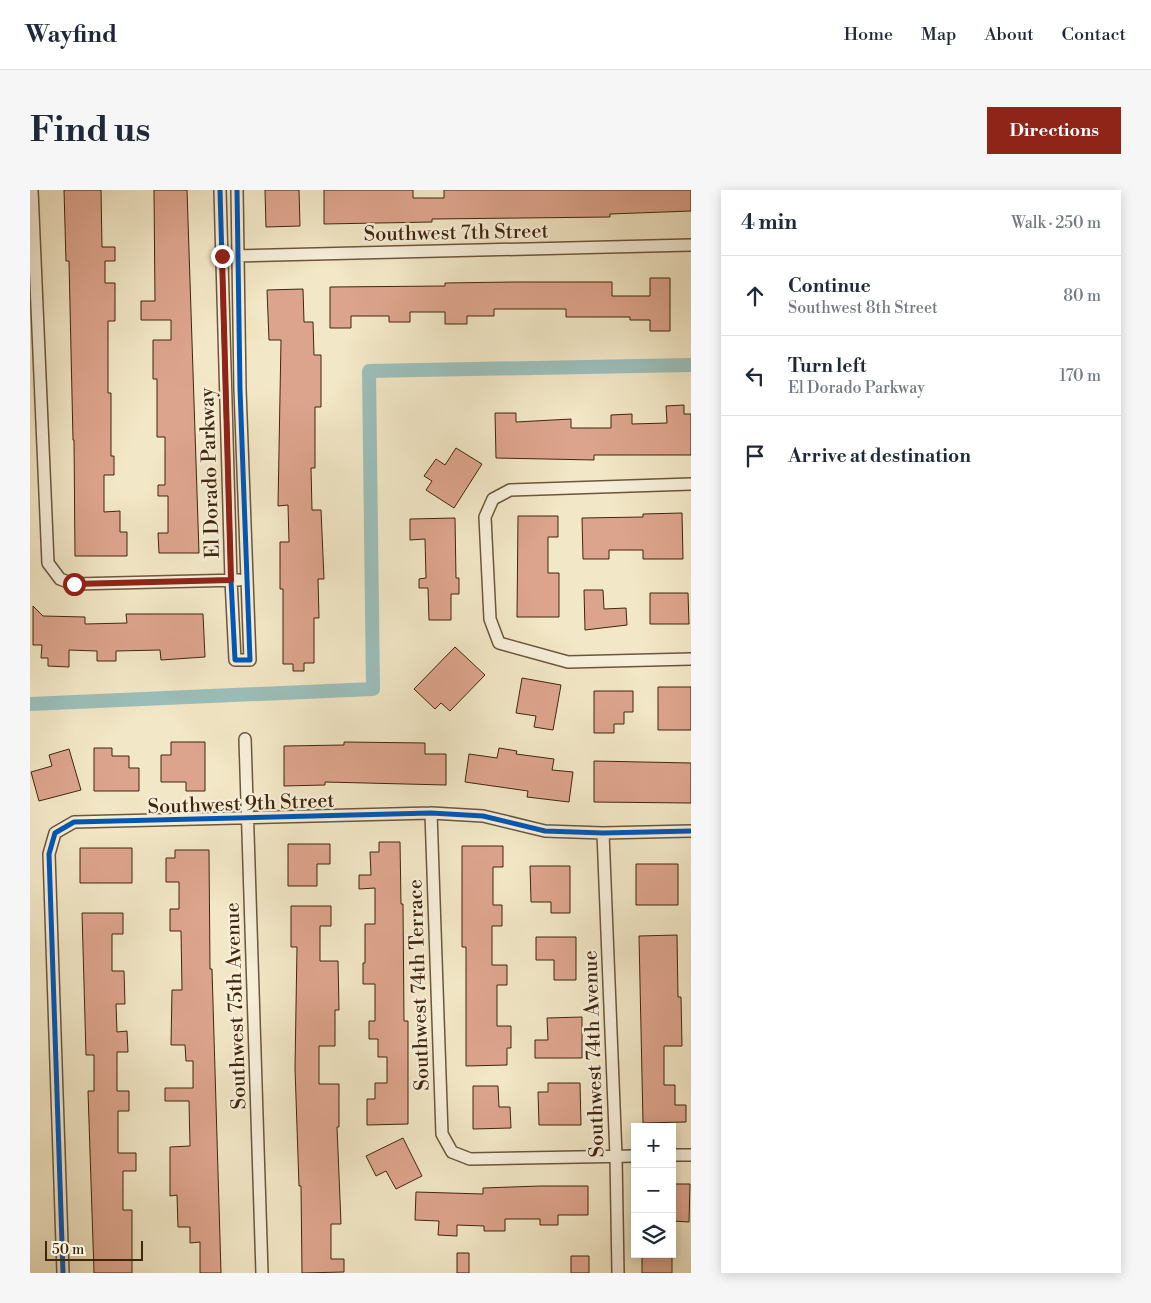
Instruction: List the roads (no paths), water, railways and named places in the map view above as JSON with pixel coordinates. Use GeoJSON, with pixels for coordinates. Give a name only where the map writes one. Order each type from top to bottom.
{"type":"FeatureCollection","features":[{"type":"Feature","properties":{"kind":"street"},"geometry":{"type":"LineString","coordinates":[[32,190],[48,563],[60,579],[74,584],[248,580]]}},
{"type":"Feature","properties":{"kind":"street","name":"El Dorado Parkway"},"geometry":{"type":"LineString","coordinates":[[220,190],[235,660],[250,660],[240,389],[237,190]]}},
{"type":"Feature","properties":{"kind":"street","name":"Southwest 7th Street"},"geometry":{"type":"LineString","coordinates":[[222,256],[691,245]]}},
{"type":"Feature","properties":{"kind":"street"},"geometry":{"type":"LineString","coordinates":[[691,484],[510,490],[493,499],[485,517],[490,619],[499,643],[568,662],[691,659]]}},
{"type":"Feature","properties":{"kind":"street","name":"Southwest 75th Avenue"},"geometry":{"type":"LineString","coordinates":[[246,739],[262,1273]]}},
{"type":"Feature","properties":{"kind":"street","name":"Southwest 9th Street"},"geometry":{"type":"LineString","coordinates":[[63,1273],[49,854],[55,833],[74,822],[430,813],[483,816],[545,831],[603,833]]}},
{"type":"Feature","properties":{"kind":"street","name":"Southwest 74th Terrace"},"geometry":{"type":"LineString","coordinates":[[430,813],[442,1134],[452,1152],[470,1159],[616,1156]]}},
{"type":"Feature","properties":{"kind":"street"},"geometry":{"type":"LineString","coordinates":[[603,833],[691,831]]}},
{"type":"Feature","properties":{"kind":"street","name":"Southwest 74th Avenue"},"geometry":{"type":"LineString","coordinates":[[603,833],[616,1156],[618,1273]]}},
{"type":"Feature","properties":{"kind":"street"},"geometry":{"type":"LineString","coordinates":[[676,1155],[691,1155]]}},
{"type":"Feature","properties":{"kind":"street"},"geometry":{"type":"LineString","coordinates":[[616,1156],[631,1156]]}},
{"type":"Feature","properties":{"kind":"waterway"},"geometry":{"type":"LineString","coordinates":[[30,704],[373,689],[369,371],[691,365]]}}]}
